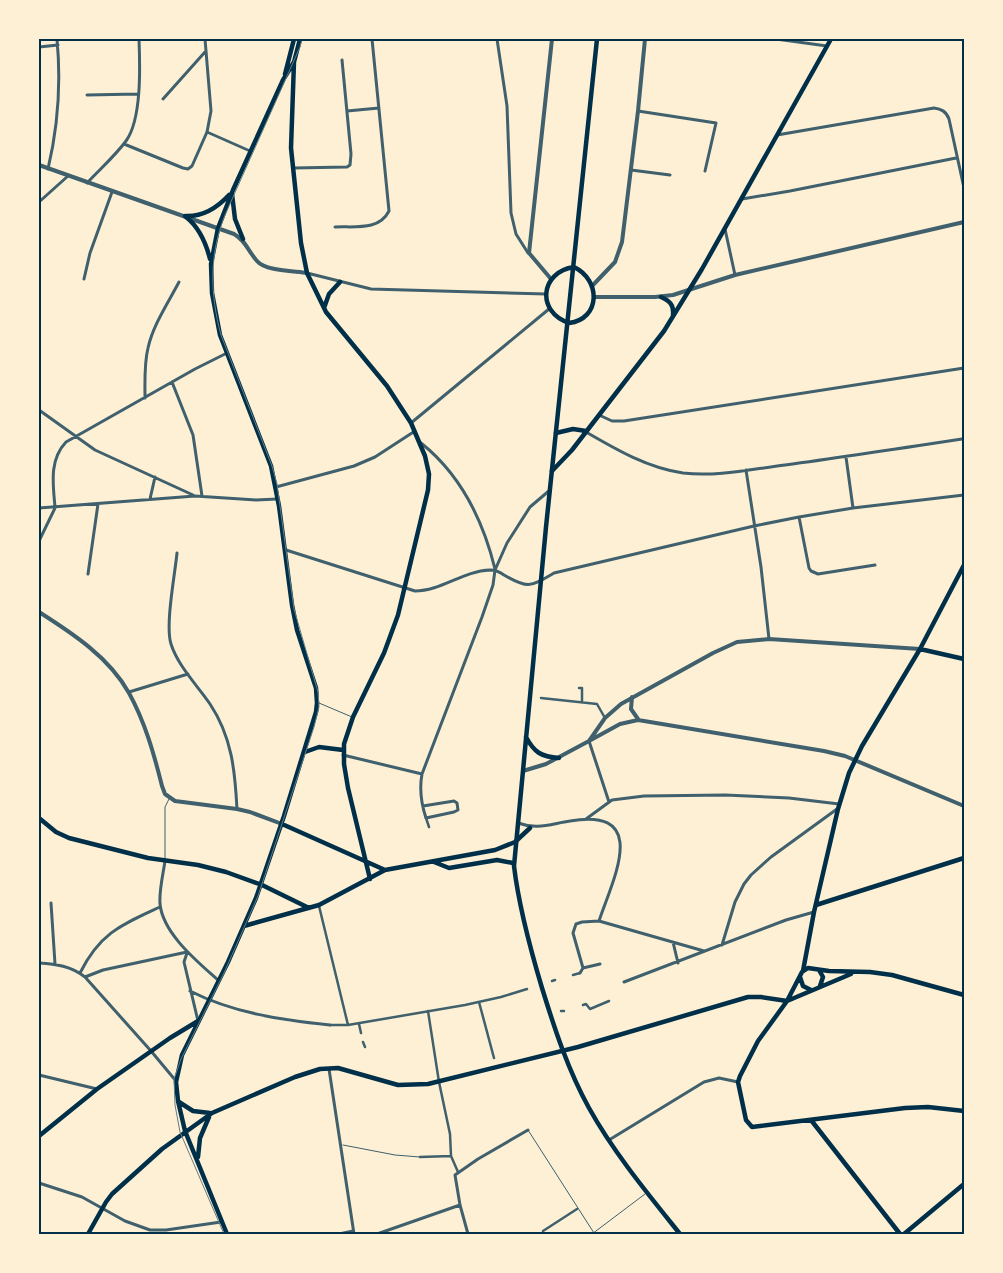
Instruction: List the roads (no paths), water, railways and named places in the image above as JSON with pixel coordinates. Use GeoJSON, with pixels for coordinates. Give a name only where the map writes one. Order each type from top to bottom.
{"type":"FeatureCollection","features":[{"type":"Feature","properties":{"kind":"main road"},"geometry":{"type":"LineString","coordinates":[[283,80],[294,39]]}},
{"type":"Feature","properties":{"kind":"main road"},"geometry":{"type":"LineString","coordinates":[[300,39],[294,62],[291,148],[301,243],[307,273],[324,308],[387,386],[411,423],[421,443],[429,482],[405,589],[391,637],[353,717],[343,749],[352,807],[370,879]]}},
{"type":"Feature","properties":{"kind":"main road"},"geometry":{"type":"LineString","coordinates":[[597,39],[513,863],[524,926],[562,1051],[581,1093],[609,1140],[680,1234]]}},
{"type":"Feature","properties":{"kind":"main road"},"geometry":{"type":"LineString","coordinates":[[552,471],[572,450],[650,350],[672,318],[725,229],[831,39]]}},
{"type":"Feature","properties":{"kind":"main road"},"geometry":{"type":"LineString","coordinates":[[227,1234],[185,1131],[176,1082],[182,1055],[219,981],[261,884],[305,752],[317,703],[313,678],[292,605],[286,550],[271,466],[220,335],[212,293],[211,264],[218,228],[233,190],[283,80],[294,62]]}},
{"type":"Feature","properties":{"kind":"main road"},"geometry":{"type":"LineString","coordinates":[[185,216],[196,216],[213,209],[224,201],[233,190]]}},
{"type":"Feature","properties":{"kind":"main road"},"geometry":{"type":"LineString","coordinates":[[233,190],[233,211],[242,239]]}},
{"type":"Feature","properties":{"kind":"main road"},"geometry":{"type":"LineString","coordinates":[[185,216],[199,230],[211,264]]}},
{"type":"Feature","properties":{"kind":"main road"},"geometry":{"type":"LineString","coordinates":[[574,267],[584,273],[593,285],[594,297],[590,310],[586,315],[579,321],[568,323],[558,319],[549,309],[546,294],[551,279],[563,269],[574,267]]}},
{"type":"Feature","properties":{"kind":"main road"},"geometry":{"type":"LineString","coordinates":[[324,308],[329,294],[340,282]]}},
{"type":"Feature","properties":{"kind":"main road"},"geometry":{"type":"LineString","coordinates":[[662,297],[672,305],[672,318]]}},
{"type":"Feature","properties":{"kind":"main road"},"geometry":{"type":"LineString","coordinates":[[556,433],[574,429],[586,431]]}},
{"type":"Feature","properties":{"kind":"main road"},"geometry":{"type":"LineString","coordinates":[[814,990],[803,986],[800,979],[838,807],[855,760],[920,649],[964,565]]}},
{"type":"Feature","properties":{"kind":"main road"},"geometry":{"type":"LineString","coordinates":[[920,649],[964,659]]}},
{"type":"Feature","properties":{"kind":"main road"},"geometry":{"type":"LineString","coordinates":[[526,737],[536,752],[558,758]]}},
{"type":"Feature","properties":{"kind":"main road"},"geometry":{"type":"LineString","coordinates":[[305,752],[319,747],[343,749]]}},
{"type":"Feature","properties":{"kind":"main road"},"geometry":{"type":"LineString","coordinates":[[39,818],[56,832],[69,838],[165,861],[212,868],[261,884],[309,908]]}},
{"type":"Feature","properties":{"kind":"main road"},"geometry":{"type":"LineString","coordinates":[[282,824],[385,870]]}},
{"type":"Feature","properties":{"kind":"main road"},"geometry":{"type":"LineString","coordinates":[[244,926],[319,905],[385,870],[495,850],[515,842],[530,828]]}},
{"type":"Feature","properties":{"kind":"main road"},"geometry":{"type":"LineString","coordinates":[[816,905],[964,858]]}},
{"type":"Feature","properties":{"kind":"main road"},"geometry":{"type":"LineString","coordinates":[[433,862],[449,868],[497,860],[513,863]]}},
{"type":"Feature","properties":{"kind":"main road"},"geometry":{"type":"LineString","coordinates":[[806,956],[813,968]]}},
{"type":"Feature","properties":{"kind":"main road"},"geometry":{"type":"LineString","coordinates":[[964,994],[892,975],[808,968],[802,974],[787,1001],[754,1047],[745,1063],[738,1082],[746,1122],[753,1127],[905,1108],[949,1108],[964,1111]]}},
{"type":"Feature","properties":{"kind":"main road"},"geometry":{"type":"LineString","coordinates":[[819,970],[822,977],[820,986]]}},
{"type":"Feature","properties":{"kind":"main road"},"geometry":{"type":"LineString","coordinates":[[88,1234],[109,1198],[162,1148],[212,1113],[295,1077],[329,1068],[338,1068],[398,1085],[419,1085],[439,1082],[562,1051],[748,997],[761,996],[787,1001],[854,972]]}},
{"type":"Feature","properties":{"kind":"main road"},"geometry":{"type":"LineString","coordinates":[[39,1136],[97,1089],[187,1026],[198,1021]]}},
{"type":"Feature","properties":{"kind":"main road"},"geometry":{"type":"LineString","coordinates":[[178,1101],[193,1111],[212,1113]]}},
{"type":"Feature","properties":{"kind":"main road"},"geometry":{"type":"LineString","coordinates":[[198,1160],[200,1138],[212,1113]]}},
{"type":"Feature","properties":{"kind":"main road"},"geometry":{"type":"LineString","coordinates":[[814,1120],[818,1131],[900,1234]]}},
{"type":"Feature","properties":{"kind":"main road"},"geometry":{"type":"LineString","coordinates":[[904,1234],[964,1184]]}},
{"type":"Feature","properties":{"kind":"street"},"geometry":{"type":"LineString","coordinates":[[48,169],[56,130],[57,39]]}},
{"type":"Feature","properties":{"kind":"street"},"geometry":{"type":"LineString","coordinates":[[87,183],[124,144],[129,136],[134,121],[138,94],[139,39]]}},
{"type":"Feature","properties":{"kind":"street"},"geometry":{"type":"LineString","coordinates":[[124,144],[183,168],[188,169],[192,166],[207,132],[211,111],[205,39]]}},
{"type":"Feature","properties":{"kind":"street"},"geometry":{"type":"LineString","coordinates":[[335,227],[375,225],[382,222],[389,211],[372,39]]}},
{"type":"Feature","properties":{"kind":"street"},"geometry":{"type":"LineString","coordinates":[[497,39],[507,106],[511,213],[516,234],[551,279]]}},
{"type":"Feature","properties":{"kind":"street"},"geometry":{"type":"LineString","coordinates":[[529,253],[552,39]]}},
{"type":"Feature","properties":{"kind":"street"},"geometry":{"type":"LineString","coordinates":[[593,285],[611,268],[620,252],[645,39]]}},
{"type":"Feature","properties":{"kind":"street"},"geometry":{"type":"LineString","coordinates":[[776,39],[827,46]]}},
{"type":"Feature","properties":{"kind":"street"},"geometry":{"type":"LineString","coordinates":[[39,47],[58,45]]}},
{"type":"Feature","properties":{"kind":"street"},"geometry":{"type":"LineString","coordinates":[[164,99],[205,51]]}},
{"type":"Feature","properties":{"kind":"street"},"geometry":{"type":"LineString","coordinates":[[292,168],[343,167],[350,165],[352,161],[342,60]]}},
{"type":"Feature","properties":{"kind":"street"},"geometry":{"type":"LineString","coordinates":[[87,95],[138,94]]}},
{"type":"Feature","properties":{"kind":"street"},"geometry":{"type":"LineString","coordinates":[[347,111],[379,108]]}},
{"type":"Feature","properties":{"kind":"street"},"geometry":{"type":"LineString","coordinates":[[776,135],[934,108],[942,110],[949,119],[964,188]]}},
{"type":"Feature","properties":{"kind":"street"},"geometry":{"type":"LineString","coordinates":[[638,111],[716,123],[705,171]]}},
{"type":"Feature","properties":{"kind":"street"},"geometry":{"type":"LineString","coordinates":[[207,132],[250,151]]}},
{"type":"Feature","properties":{"kind":"street"},"geometry":{"type":"LineString","coordinates":[[742,199],[956,158]]}},
{"type":"Feature","properties":{"kind":"street"},"geometry":{"type":"LineString","coordinates":[[39,165],[218,228],[242,239],[255,259],[262,265],[270,268],[307,273],[371,289],[546,294]]}},
{"type":"Feature","properties":{"kind":"street"},"geometry":{"type":"LineString","coordinates":[[631,170],[670,175]]}},
{"type":"Feature","properties":{"kind":"street"},"geometry":{"type":"LineString","coordinates":[[39,202],[68,176]]}},
{"type":"Feature","properties":{"kind":"street"},"geometry":{"type":"LineString","coordinates":[[84,278],[90,253],[112,192]]}},
{"type":"Feature","properties":{"kind":"street"},"geometry":{"type":"LineString","coordinates":[[594,297],[662,297],[735,275],[964,222]]}},
{"type":"Feature","properties":{"kind":"street"},"geometry":{"type":"LineString","coordinates":[[725,229],[735,275]]}},
{"type":"Feature","properties":{"kind":"street"},"geometry":{"type":"LineString","coordinates":[[145,398],[144,372],[148,348],[156,326],[180,282]]}},
{"type":"Feature","properties":{"kind":"street"},"geometry":{"type":"LineString","coordinates":[[411,423],[549,309]]}},
{"type":"Feature","properties":{"kind":"street"},"geometry":{"type":"LineString","coordinates":[[39,541],[55,507],[53,473],[61,447],[75,436],[227,353]]}},
{"type":"Feature","properties":{"kind":"street"},"geometry":{"type":"LineString","coordinates":[[598,415],[612,421],[624,421],[964,368]]}},
{"type":"Feature","properties":{"kind":"street"},"geometry":{"type":"LineString","coordinates":[[172,382],[193,435],[202,496]]}},
{"type":"Feature","properties":{"kind":"street"},"geometry":{"type":"LineString","coordinates":[[39,410],[75,436],[108,456],[195,496]]}},
{"type":"Feature","properties":{"kind":"street"},"geometry":{"type":"LineString","coordinates":[[276,487],[354,466],[375,457],[415,431]]}},
{"type":"Feature","properties":{"kind":"street"},"geometry":{"type":"LineString","coordinates":[[586,431],[633,458],[666,469],[704,474],[746,470],[962,439]]}},
{"type":"Feature","properties":{"kind":"street"},"geometry":{"type":"LineString","coordinates":[[421,443],[460,483],[479,520],[495,570]]}},
{"type":"Feature","properties":{"kind":"street"},"geometry":{"type":"LineString","coordinates":[[846,456],[853,508]]}},
{"type":"Feature","properties":{"kind":"street"},"geometry":{"type":"LineString","coordinates":[[746,470],[769,639]]}},
{"type":"Feature","properties":{"kind":"street"},"geometry":{"type":"LineString","coordinates":[[150,499],[155,477]]}},
{"type":"Feature","properties":{"kind":"street"},"geometry":{"type":"LineString","coordinates":[[429,827],[420,786],[422,774],[482,617],[493,585],[495,570],[507,543],[519,523],[530,507],[550,489]]}},
{"type":"Feature","properties":{"kind":"street"},"geometry":{"type":"LineString","coordinates":[[286,550],[405,589],[422,591],[476,572],[495,570],[529,586],[554,573],[754,526],[853,508],[964,495]]}},
{"type":"Feature","properties":{"kind":"street"},"geometry":{"type":"LineString","coordinates":[[39,508],[195,496],[256,500],[278,499]]}},
{"type":"Feature","properties":{"kind":"street"},"geometry":{"type":"LineString","coordinates":[[88,574],[98,504]]}},
{"type":"Feature","properties":{"kind":"street"},"geometry":{"type":"LineString","coordinates":[[799,517],[809,568],[814,573],[818,574],[875,565]]}},
{"type":"Feature","properties":{"kind":"street"},"geometry":{"type":"LineString","coordinates":[[177,553],[169,637],[175,653],[214,710],[228,739],[234,769],[237,810]]}},
{"type":"Feature","properties":{"kind":"street"},"geometry":{"type":"LineString","coordinates":[[39,612],[86,644],[108,666],[128,692],[145,728],[162,786],[169,798],[184,803],[250,812],[282,824]]}},
{"type":"Feature","properties":{"kind":"street"},"geometry":{"type":"LineString","coordinates":[[609,802],[590,741],[597,727],[605,718],[632,697],[729,645],[746,640],[769,639],[920,649]]}},
{"type":"Feature","properties":{"kind":"street"},"geometry":{"type":"LineString","coordinates":[[128,692],[188,674]]}},
{"type":"Feature","properties":{"kind":"street"},"geometry":{"type":"LineString","coordinates":[[579,688],[582,688],[582,702]]}},
{"type":"Feature","properties":{"kind":"street"},"geometry":{"type":"LineString","coordinates":[[632,697],[631,709],[638,720]]}},
{"type":"Feature","properties":{"kind":"street"},"geometry":{"type":"LineString","coordinates":[[541,698],[596,704],[605,718]]}},
{"type":"Feature","properties":{"kind":"street"},"geometry":{"type":"LineString","coordinates":[[523,771],[536,768],[558,758],[620,724],[638,720],[824,751],[855,760],[964,806]]}},
{"type":"Feature","properties":{"kind":"street"},"geometry":{"type":"LineString","coordinates":[[343,749],[422,774]]}},
{"type":"Feature","properties":{"kind":"street"},"geometry":{"type":"LineString","coordinates":[[586,818],[617,798],[644,796],[725,795],[788,798],[838,807]]}},
{"type":"Feature","properties":{"kind":"street"},"geometry":{"type":"LineString","coordinates":[[423,806],[452,801],[457,803],[458,809],[456,812],[426,818]]}},
{"type":"Feature","properties":{"kind":"street"},"geometry":{"type":"LineString","coordinates":[[722,945],[735,902],[751,874],[838,807]]}},
{"type":"Feature","properties":{"kind":"street"},"geometry":{"type":"LineString","coordinates":[[518,823],[530,828],[586,818],[600,820],[613,826],[618,832],[620,846],[619,862],[599,921]]}},
{"type":"Feature","properties":{"kind":"street"},"geometry":{"type":"LineString","coordinates":[[165,861],[160,907],[170,929],[187,952],[219,981]]}},
{"type":"Feature","properties":{"kind":"street"},"geometry":{"type":"LineString","coordinates":[[51,903],[54,964]]}},
{"type":"Feature","properties":{"kind":"street"},"geometry":{"type":"LineString","coordinates":[[319,905],[348,1025]]}},
{"type":"Feature","properties":{"kind":"street"},"geometry":{"type":"LineString","coordinates":[[80,973],[95,948],[107,935],[135,918],[160,907]]}},
{"type":"Feature","properties":{"kind":"street"},"geometry":{"type":"LineString","coordinates":[[624,982],[786,920],[814,912]]}},
{"type":"Feature","properties":{"kind":"street"},"geometry":{"type":"LineString","coordinates":[[583,968],[573,934],[576,924],[582,922],[599,921],[705,951]]}},
{"type":"Feature","properties":{"kind":"street"},"geometry":{"type":"LineString","coordinates":[[673,942],[678,962]]}},
{"type":"Feature","properties":{"kind":"street"},"geometry":{"type":"LineString","coordinates":[[85,977],[103,970],[187,952]]}},
{"type":"Feature","properties":{"kind":"street"},"geometry":{"type":"LineString","coordinates":[[187,952],[184,962],[198,1021]]}},
{"type":"Feature","properties":{"kind":"street"},"geometry":{"type":"LineString","coordinates":[[39,963],[54,964],[80,973],[85,977],[176,1082]]}},
{"type":"Feature","properties":{"kind":"street"},"geometry":{"type":"LineString","coordinates":[[573,975],[580,973],[583,968],[600,964]]}},
{"type":"Feature","properties":{"kind":"street"},"geometry":{"type":"LineString","coordinates":[[190,991],[209,1000],[239,1010],[330,1025],[348,1025],[465,1005],[527,988]]}},
{"type":"Feature","properties":{"kind":"street"},"geometry":{"type":"LineString","coordinates":[[583,1005],[586,1004],[590,1009],[609,1001]]}},
{"type":"Feature","properties":{"kind":"street"},"geometry":{"type":"LineString","coordinates":[[479,1002],[494,1058]]}},
{"type":"Feature","properties":{"kind":"street"},"geometry":{"type":"LineString","coordinates":[[428,1011],[439,1082],[450,1134],[451,1156],[458,1172]]}},
{"type":"Feature","properties":{"kind":"street"},"geometry":{"type":"LineString","coordinates":[[359,1024],[362,1032]]}},
{"type":"Feature","properties":{"kind":"street"},"geometry":{"type":"LineString","coordinates":[[364,1042],[365,1047]]}},
{"type":"Feature","properties":{"kind":"street"},"geometry":{"type":"LineString","coordinates":[[329,1068],[354,1233],[339,1234]]}},
{"type":"Feature","properties":{"kind":"street"},"geometry":{"type":"LineString","coordinates":[[39,1076],[97,1089]]}},
{"type":"Feature","properties":{"kind":"street"},"geometry":{"type":"LineString","coordinates":[[609,1140],[704,1082],[719,1078],[738,1082]]}},
{"type":"Feature","properties":{"kind":"street"},"geometry":{"type":"LineString","coordinates":[[468,1234],[454,1178],[458,1172],[528,1130]]}},
{"type":"Feature","properties":{"kind":"street"},"geometry":{"type":"LineString","coordinates":[[420,1157],[451,1156]]}},
{"type":"Feature","properties":{"kind":"street"},"geometry":{"type":"LineString","coordinates":[[39,1183],[82,1197],[125,1220],[150,1230],[158,1231],[221,1222]]}},
{"type":"Feature","properties":{"kind":"street"},"geometry":{"type":"LineString","coordinates":[[377,1234],[460,1205]]}},
{"type":"Feature","properties":{"kind":"street"},"geometry":{"type":"LineString","coordinates":[[542,1232],[577,1209]]}},
{"type":"Feature","properties":{"kind":"lane"},"geometry":{"type":"LineString","coordinates":[[317,703],[326,704],[353,717]]}},
{"type":"Feature","properties":{"kind":"lane"},"geometry":{"type":"LineString","coordinates":[[165,861],[165,807],[169,798]]}},
{"type":"Feature","properties":{"kind":"lane"},"geometry":{"type":"LineString","coordinates":[[528,1130],[593,1234],[647,1192]]}},
{"type":"Feature","properties":{"kind":"lane"},"geometry":{"type":"LineString","coordinates":[[339,1144],[395,1155],[420,1157]]}},
{"type":"Feature","properties":{"kind":"lane"},"geometry":{"type":"LineString","coordinates":[[175,1229],[176,1234]]}},
{"type":"Feature","properties":{"kind":"tram line"},"geometry":{"type":"LineString","coordinates":[[224,1234],[180,1132],[175,1105],[174,1079],[181,1059],[224,973],[258,896],[319,707],[318,692],[294,609],[277,484],[272,466],[221,335],[217,320],[213,275],[216,245],[225,215],[302,39]]}}]}
